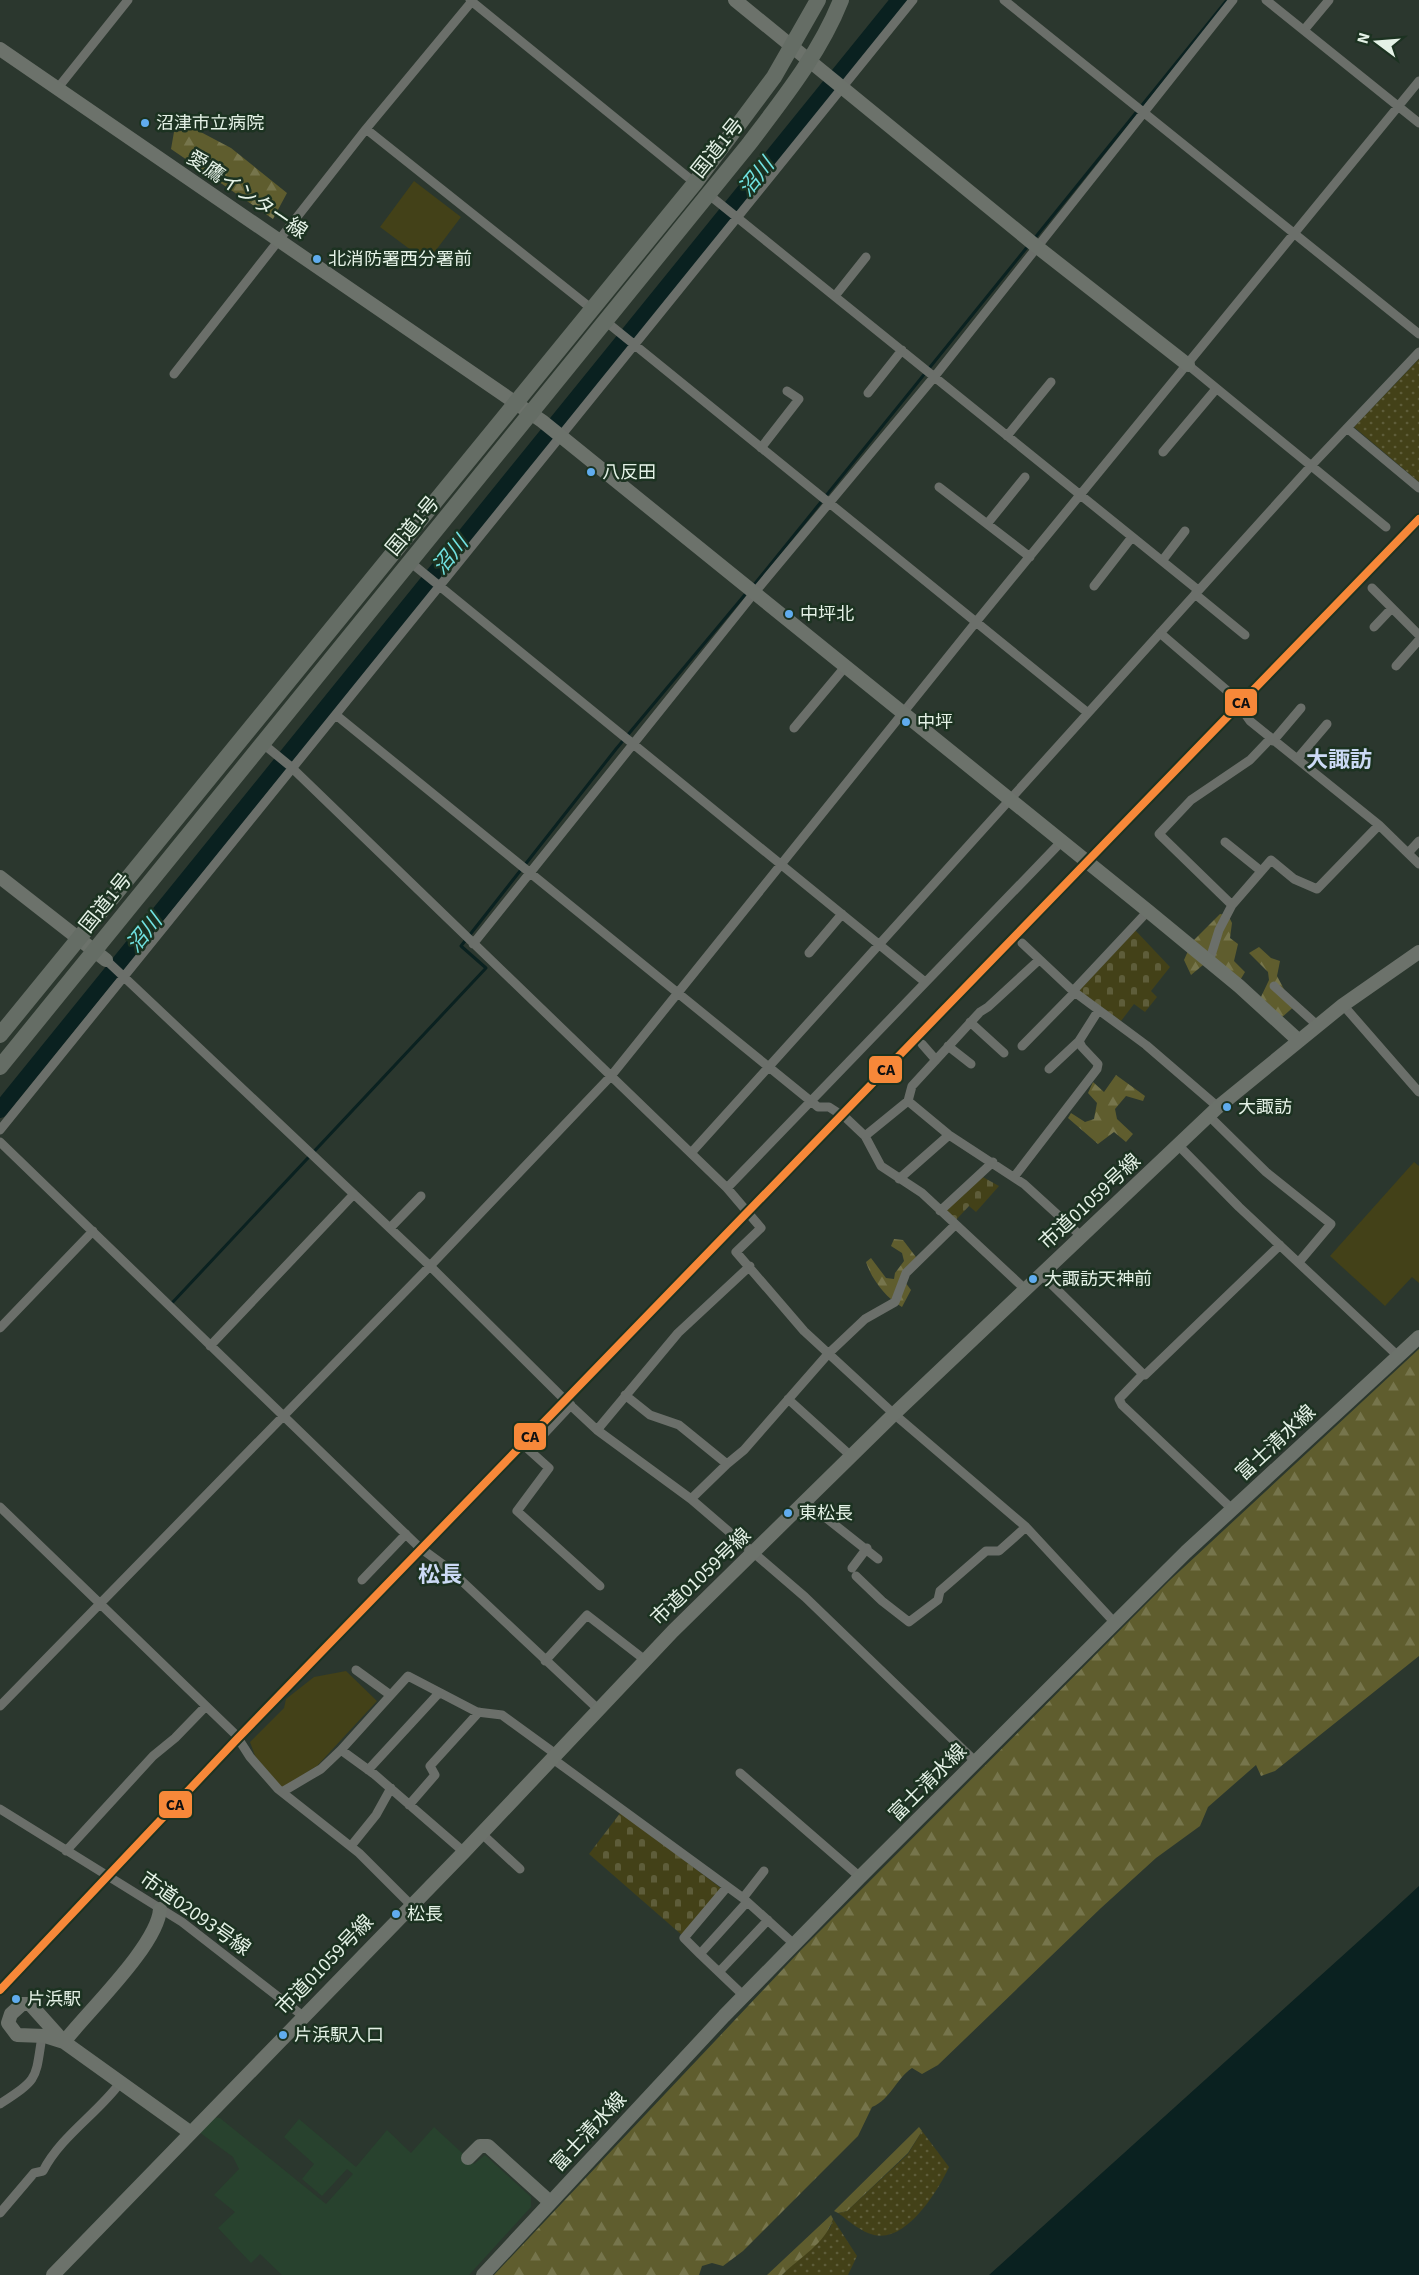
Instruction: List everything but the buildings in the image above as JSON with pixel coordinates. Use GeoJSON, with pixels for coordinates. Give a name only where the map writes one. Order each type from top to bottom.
{"type":"FeatureCollection","features":[{"type":"Feature","properties":{"kind":"highway","name":"国道1号"},"geometry":{"type":"LineString","coordinates":[[0,1067],[100,956],[537,417],[695,183],[774,77],[818,0]]}},
{"type":"Feature","properties":{"kind":"highway","name":"国道1号"},"geometry":{"type":"LineString","coordinates":[[0,1035],[515,403],[603,319],[713,198],[791,88],[842,0]]}},
{"type":"Feature","properties":{"kind":"street"},"geometry":{"type":"LineString","coordinates":[[57,89],[128,0]]}},
{"type":"Feature","properties":{"kind":"street"},"geometry":{"type":"LineString","coordinates":[[174,374],[366,129],[471,0],[695,183]]}},
{"type":"Feature","properties":{"kind":"street"},"geometry":{"type":"LineString","coordinates":[[735,0],[1036,246],[1188,365],[1386,527]]}},
{"type":"Feature","properties":{"kind":"street"},"geometry":{"type":"LineString","coordinates":[[0,1130],[336,715],[632,344],[737,217],[840,85],[913,0]]}},
{"type":"Feature","properties":{"kind":"street"},"geometry":{"type":"LineString","coordinates":[[1004,0],[1419,334]]}},
{"type":"Feature","properties":{"kind":"street"},"geometry":{"type":"LineString","coordinates":[[473,944],[634,744],[750,588],[829,502],[935,376],[1233,0]]}},
{"type":"Feature","properties":{"kind":"street"},"geometry":{"type":"LineString","coordinates":[[1266,0],[1419,123]]}},
{"type":"Feature","properties":{"kind":"street"},"geometry":{"type":"LineString","coordinates":[[1304,30],[1329,0]]}},
{"type":"Feature","properties":{"kind":"street","name":"愛鷹インター線"},"geometry":{"type":"LineString","coordinates":[[0,49],[537,417],[1148,911],[1298,1040]]}},
{"type":"Feature","properties":{"kind":"street"},"geometry":{"type":"LineString","coordinates":[[0,1706],[430,1266],[611,1076],[976,622],[1419,81]]}},
{"type":"Feature","properties":{"kind":"street"},"geometry":{"type":"LineString","coordinates":[[366,129],[1088,713]]}},
{"type":"Feature","properties":{"kind":"street"},"geometry":{"type":"LineString","coordinates":[[713,198],[1162,561],[1245,635]]}},
{"type":"Feature","properties":{"kind":"street"},"geometry":{"type":"LineString","coordinates":[[835,296],[867,256]]}},
{"type":"Feature","properties":{"kind":"street"},"geometry":{"type":"LineString","coordinates":[[868,393],[903,350]]}},
{"type":"Feature","properties":{"kind":"street"},"geometry":{"type":"LineString","coordinates":[[691,1153],[1310,467],[1417,358]]}},
{"type":"Feature","properties":{"kind":"street"},"geometry":{"type":"LineString","coordinates":[[1007,436],[1052,382]]}},
{"type":"Feature","properties":{"kind":"street"},"geometry":{"type":"LineString","coordinates":[[1163,452],[1216,389]]}},
{"type":"Feature","properties":{"kind":"street"},"geometry":{"type":"LineString","coordinates":[[761,448],[799,399],[787,391]]}},
{"type":"Feature","properties":{"kind":"street"},"geometry":{"type":"LineString","coordinates":[[1347,428],[1419,488]]}},
{"type":"Feature","properties":{"kind":"street"},"geometry":{"type":"LineString","coordinates":[[987,524],[1025,477]]}},
{"type":"Feature","properties":{"kind":"street"},"geometry":{"type":"LineString","coordinates":[[939,487],[1030,557]]}},
{"type":"Feature","properties":{"kind":"street"},"geometry":{"type":"LineString","coordinates":[[1162,561],[1185,531]]}},
{"type":"Feature","properties":{"kind":"street"},"geometry":{"type":"LineString","coordinates":[[1094,586],[1132,537]]}},
{"type":"Feature","properties":{"kind":"street"},"geometry":{"type":"LineString","coordinates":[[416,567],[780,866],[926,982]]}},
{"type":"Feature","properties":{"kind":"street"},"geometry":{"type":"LineString","coordinates":[[1372,588],[1419,635]]}},
{"type":"Feature","properties":{"kind":"street"},"geometry":{"type":"LineString","coordinates":[[1374,627],[1392,608]]}},
{"type":"Feature","properties":{"kind":"street"},"geometry":{"type":"LineString","coordinates":[[1160,633],[1231,694],[1250,722],[1298,758],[1334,791],[1379,825],[1419,864]]}},
{"type":"Feature","properties":{"kind":"street"},"geometry":{"type":"LineString","coordinates":[[1396,666],[1419,640]]}},
{"type":"Feature","properties":{"kind":"street"},"geometry":{"type":"LineString","coordinates":[[794,728],[845,667]]}},
{"type":"Feature","properties":{"kind":"street"},"geometry":{"type":"LineString","coordinates":[[1232,906],[1159,834],[1191,800],[1250,760],[1301,708]]}},
{"type":"Feature","properties":{"kind":"street"},"geometry":{"type":"LineString","coordinates":[[336,715],[811,1102],[818,1107],[829,1107],[839,1113],[865,1136],[881,1166],[922,1193],[1025,1289]]}},
{"type":"Feature","properties":{"kind":"street"},"geometry":{"type":"LineString","coordinates":[[1298,758],[1327,724]]}},
{"type":"Feature","properties":{"kind":"street"},"geometry":{"type":"LineString","coordinates":[[268,748],[727,1188],[761,1228],[736,1252],[796,1322],[894,1414],[1026,1527],[1115,1623]]}},
{"type":"Feature","properties":{"kind":"street"},"geometry":{"type":"LineString","coordinates":[[1209,962],[1219,930],[1232,906],[1271,860],[1294,879],[1317,889],[1379,825]]}},
{"type":"Feature","properties":{"kind":"street"},"geometry":{"type":"LineString","coordinates":[[727,1188],[1062,841]]}},
{"type":"Feature","properties":{"kind":"street"},"geometry":{"type":"LineString","coordinates":[[1408,853],[1419,841]]}},
{"type":"Feature","properties":{"kind":"street"},"geometry":{"type":"LineString","coordinates":[[1225,842],[1262,871]]}},
{"type":"Feature","properties":{"kind":"street"},"geometry":{"type":"LineString","coordinates":[[0,876],[125,975],[430,1266],[571,1406],[597,1430],[690,1499],[753,1553],[838,1628],[976,1762]]}},
{"type":"Feature","properties":{"kind":"street"},"geometry":{"type":"LineString","coordinates":[[1022,1046],[1148,911]]}},
{"type":"Feature","properties":{"kind":"street"},"geometry":{"type":"LineString","coordinates":[[809,953],[842,914]]}},
{"type":"Feature","properties":{"kind":"street"},"geometry":{"type":"LineString","coordinates":[[1022,943],[1098,1011],[1146,1045],[1214,1111],[1266,1172],[1331,1224],[1299,1262]]}},
{"type":"Feature","properties":{"kind":"street","name":"市道01059号線"},"geometry":{"type":"LineString","coordinates":[[53,2275],[464,1852],[645,1660],[894,1414],[1214,1111],[1317,1025],[1419,952]]}},
{"type":"Feature","properties":{"kind":"street"},"geometry":{"type":"LineString","coordinates":[[865,1136],[908,1101],[912,1086],[970,1022],[1039,960]]}},
{"type":"Feature","properties":{"kind":"street"},"geometry":{"type":"LineString","coordinates":[[1274,986],[1317,1025]]}},
{"type":"Feature","properties":{"kind":"street"},"geometry":{"type":"LineString","coordinates":[[1343,1005],[1419,1092]]}},
{"type":"Feature","properties":{"kind":"street"},"geometry":{"type":"LineString","coordinates":[[1049,1070],[1079,1041],[1098,1011]]}},
{"type":"Feature","properties":{"kind":"street"},"geometry":{"type":"LineString","coordinates":[[970,1022],[1004,1053]]}},
{"type":"Feature","properties":{"kind":"street"},"geometry":{"type":"LineString","coordinates":[[1014,1177],[1097,1069],[1098,1064],[1079,1041]]}},
{"type":"Feature","properties":{"kind":"street"},"geometry":{"type":"LineString","coordinates":[[922,1044],[936,1060]]}},
{"type":"Feature","properties":{"kind":"street"},"geometry":{"type":"LineString","coordinates":[[948,1046],[971,1064]]}},
{"type":"Feature","properties":{"kind":"street"},"geometry":{"type":"LineString","coordinates":[[908,1101],[949,1135],[1014,1177],[1081,1236]]}},
{"type":"Feature","properties":{"kind":"street"},"geometry":{"type":"LineString","coordinates":[[899,1179],[949,1135]]}},
{"type":"Feature","properties":{"kind":"street"},"geometry":{"type":"LineString","coordinates":[[0,1142],[406,1534],[449,1569],[599,1710]]}},
{"type":"Feature","properties":{"kind":"street"},"geometry":{"type":"LineString","coordinates":[[1178,1145],[1398,1356]]}},
{"type":"Feature","properties":{"kind":"street"},"geometry":{"type":"LineString","coordinates":[[940,1211],[993,1162]]}},
{"type":"Feature","properties":{"kind":"street"},"geometry":{"type":"LineString","coordinates":[[210,1346],[354,1194]]}},
{"type":"Feature","properties":{"kind":"street"},"geometry":{"type":"LineString","coordinates":[[390,1228],[421,1196]]}},
{"type":"Feature","properties":{"kind":"street"},"geometry":{"type":"LineString","coordinates":[[690,1499],[744,1450],[828,1354],[865,1319],[895,1302],[906,1273],[955,1224]]}},
{"type":"Feature","properties":{"kind":"street"},"geometry":{"type":"LineString","coordinates":[[0,1328],[93,1231]]}},
{"type":"Feature","properties":{"kind":"street"},"geometry":{"type":"LineString","coordinates":[[1232,1509],[1119,1400],[1122,1394],[1206,1319],[1280,1245]]}},
{"type":"Feature","properties":{"kind":"street"},"geometry":{"type":"LineString","coordinates":[[597,1430],[678,1333],[750,1266]]}},
{"type":"Feature","properties":{"kind":"street"},"geometry":{"type":"LineString","coordinates":[[1041,1274],[1143,1374]]}},
{"type":"Feature","properties":{"kind":"street","name":"富士清水線"},"geometry":{"type":"LineString","coordinates":[[483,2275],[744,1996],[860,1877],[1232,1509],[1419,1337]]}},
{"type":"Feature","properties":{"kind":"street"},"geometry":{"type":"LineString","coordinates":[[625,1395],[650,1415],[679,1425],[727,1464]]}},
{"type":"Feature","properties":{"kind":"street"},"geometry":{"type":"LineString","coordinates":[[788,1399],[851,1456]]}},
{"type":"Feature","properties":{"kind":"street"},"geometry":{"type":"LineString","coordinates":[[571,1406],[529,1450],[549,1467],[517,1510],[600,1586]]}},
{"type":"Feature","properties":{"kind":"street"},"geometry":{"type":"LineString","coordinates":[[806,1502],[867,1548],[878,1560]]}},
{"type":"Feature","properties":{"kind":"street"},"geometry":{"type":"LineString","coordinates":[[0,1508],[238,1738],[250,1756],[282,1792],[351,1846],[411,1905]]}},
{"type":"Feature","properties":{"kind":"street"},"geometry":{"type":"LineString","coordinates":[[867,1548],[854,1572],[882,1601],[909,1622],[938,1600],[940,1591],[986,1551],[999,1551],[1026,1527]]}},
{"type":"Feature","properties":{"kind":"street"},"geometry":{"type":"LineString","coordinates":[[362,1580],[406,1534]]}},
{"type":"Feature","properties":{"kind":"street"},"geometry":{"type":"LineString","coordinates":[[545,1661],[587,1615],[645,1660]]}},
{"type":"Feature","properties":{"kind":"street"},"geometry":{"type":"LineString","coordinates":[[356,1670],[389,1694]]}},
{"type":"Feature","properties":{"kind":"street"},"geometry":{"type":"LineString","coordinates":[[282,1792],[321,1769],[408,1676],[479,1712],[502,1715],[745,1900],[794,1944]]}},
{"type":"Feature","properties":{"kind":"street"},"geometry":{"type":"LineString","coordinates":[[368,1770],[439,1693]]}},
{"type":"Feature","properties":{"kind":"street"},"geometry":{"type":"LineString","coordinates":[[66,1851],[153,1756],[175,1738],[206,1706]]}},
{"type":"Feature","properties":{"kind":"street"},"geometry":{"type":"LineString","coordinates":[[409,1805],[435,1775],[430,1766],[479,1712]]}},
{"type":"Feature","properties":{"kind":"street"},"geometry":{"type":"LineString","coordinates":[[341,1750],[391,1788],[464,1852]]}},
{"type":"Feature","properties":{"kind":"street"},"geometry":{"type":"LineString","coordinates":[[740,1773],[860,1877]]}},
{"type":"Feature","properties":{"kind":"street"},"geometry":{"type":"LineString","coordinates":[[351,1846],[376,1815],[391,1788]]}},
{"type":"Feature","properties":{"kind":"street","name":"市道02093号線"},"geometry":{"type":"LineString","coordinates":[[0,1809],[165,1912],[303,2016]]}},
{"type":"Feature","properties":{"kind":"street"},"geometry":{"type":"LineString","coordinates":[[481,1833],[520,1869]]}},
{"type":"Feature","properties":{"kind":"street"},"geometry":{"type":"LineString","coordinates":[[700,1954],[745,1900],[764,1871]]}},
{"type":"Feature","properties":{"kind":"street"},"geometry":{"type":"LineString","coordinates":[[727,1887],[684,1938],[744,1996]]}},
{"type":"Feature","properties":{"kind":"street"},"geometry":{"type":"LineString","coordinates":[[64,2042],[137,1956],[157,1921],[165,1912]]}},
{"type":"Feature","properties":{"kind":"street"},"geometry":{"type":"LineString","coordinates":[[719,1972],[768,1920]]}},
{"type":"Feature","properties":{"kind":"street"},"geometry":{"type":"LineString","coordinates":[[64,2042],[42,2036],[17,2035],[10,2029],[8,2020],[22,2004],[33,2007],[64,2042],[190,2133]]}},
{"type":"Feature","properties":{"kind":"street"},"geometry":{"type":"LineString","coordinates":[[0,2104],[34,2077],[40,2063],[42,2036]]}},
{"type":"Feature","properties":{"kind":"street"},"geometry":{"type":"LineString","coordinates":[[0,2213],[34,2173],[43,2171],[84,2119],[105,2103],[120,2083]]}},
{"type":"Feature","properties":{"kind":"street"},"geometry":{"type":"LineString","coordinates":[[468,2158],[480,2146],[488,2146],[550,2202]]}},
{"type":"Feature","properties":{"kind":"shaded area"},"geometry":{"type":"Polygon","coordinates":[[[214,2117],[220,2118],[326,2204],[353,2174],[347,2169],[322,2196],[302,2179],[314,2164],[284,2137],[299,2119],[356,2167],[387,2130],[411,2153],[434,2127],[474,2164],[485,2155],[531,2197],[531,2207],[469,2275],[282,2275],[260,2254],[251,2263],[218,2228],[235,2212],[214,2195],[239,2169],[233,2157],[199,2132],[214,2117]]]}},
{"type":"Feature","properties":{"kind":"green space"},"geometry":{"type":"Polygon","coordinates":[[[195,129],[231,148],[287,193],[273,219],[171,149],[174,132],[195,129]]]}},
{"type":"Feature","properties":{"kind":"green space"},"geometry":{"type":"Polygon","coordinates":[[[414,181],[461,217],[427,262],[380,227],[414,181]]]}},
{"type":"Feature","properties":{"kind":"green space"},"geometry":{"type":"Polygon","coordinates":[[[1419,359],[1419,482],[1354,427],[1419,359]]]}},
{"type":"Feature","properties":{"kind":"green space"},"geometry":{"type":"Polygon","coordinates":[[[1220,914],[1228,915],[1232,923],[1230,938],[1238,944],[1234,961],[1245,972],[1239,982],[1209,960],[1191,975],[1184,960],[1192,942],[1220,914]]]}},
{"type":"Feature","properties":{"kind":"green space"},"geometry":{"type":"Polygon","coordinates":[[[1135,930],[1170,967],[1151,991],[1157,997],[1145,1012],[1134,1004],[1121,1021],[1080,992],[1080,989],[1135,930]]]}},
{"type":"Feature","properties":{"kind":"green space"},"geometry":{"type":"Polygon","coordinates":[[[1259,947],[1271,958],[1280,961],[1277,976],[1286,993],[1298,1003],[1280,1019],[1260,999],[1269,980],[1268,972],[1249,953],[1259,947]]]}},
{"type":"Feature","properties":{"kind":"green space"},"geometry":{"type":"Polygon","coordinates":[[[1116,1075],[1145,1096],[1143,1101],[1126,1096],[1115,1109],[1117,1119],[1133,1134],[1126,1142],[1114,1132],[1098,1144],[1068,1118],[1071,1113],[1085,1122],[1094,1119],[1097,1103],[1088,1093],[1093,1082],[1104,1092],[1116,1075]]]}},
{"type":"Feature","properties":{"kind":"green space"},"geometry":{"type":"Polygon","coordinates":[[[1414,1162],[1419,1166],[1419,1283],[1412,1277],[1385,1306],[1330,1256],[1414,1162]]]}},
{"type":"Feature","properties":{"kind":"green space"},"geometry":{"type":"Polygon","coordinates":[[[981,1176],[999,1186],[976,1212],[969,1206],[955,1221],[943,1212],[981,1176]]]}},
{"type":"Feature","properties":{"kind":"green space"},"geometry":{"type":"Polygon","coordinates":[[[894,1239],[903,1240],[916,1257],[905,1282],[911,1290],[902,1307],[880,1288],[866,1262],[871,1258],[886,1278],[894,1279],[895,1273],[904,1261],[902,1253],[891,1246],[894,1239]]]}},
{"type":"Feature","properties":{"kind":"green space"},"geometry":{"type":"Polygon","coordinates":[[[1419,1349],[1419,1656],[1275,1771],[1261,1776],[1256,1765],[1208,1807],[1200,1826],[1156,1858],[1101,1908],[938,2065],[922,2074],[912,2068],[906,2073],[884,2099],[872,2107],[858,2136],[743,2251],[723,2266],[712,2263],[702,2266],[699,2275],[494,2275],[800,1951],[1169,1581],[1419,1349]]]}},
{"type":"Feature","properties":{"kind":"green space"},"geometry":{"type":"Polygon","coordinates":[[[346,1671],[377,1701],[317,1766],[282,1788],[255,1756],[250,1742],[284,1708],[286,1699],[314,1677],[346,1671]]]}},
{"type":"Feature","properties":{"kind":"green space"},"geometry":{"type":"Polygon","coordinates":[[[621,1812],[722,1889],[683,1936],[589,1854],[621,1812]]]}},
{"type":"Feature","properties":{"kind":"green space"},"geometry":{"type":"Polygon","coordinates":[[[919,2127],[922,2131],[908,2153],[847,2211],[838,2213],[834,2211],[919,2127]]]}},
{"type":"Feature","properties":{"kind":"green space"},"geometry":{"type":"Polygon","coordinates":[[[922,2131],[949,2167],[929,2201],[909,2223],[898,2231],[886,2235],[874,2235],[860,2229],[838,2213],[847,2211],[908,2154],[922,2131]]]}},
{"type":"Feature","properties":{"kind":"green space"},"geometry":{"type":"Polygon","coordinates":[[[831,2215],[833,2219],[829,2228],[811,2250],[782,2275],[767,2275],[831,2215]]]}},
{"type":"Feature","properties":{"kind":"green space"},"geometry":{"type":"Polygon","coordinates":[[[833,2219],[857,2256],[848,2275],[782,2275],[830,2228],[833,2219]]]}},
{"type":"Feature","properties":{"kind":"water"},"geometry":{"type":"Polygon","coordinates":[[[1419,1886],[1419,2275],[989,2275],[1381,1921],[1419,1886]]]}},
{"type":"Feature","properties":{"kind":"waterway","name":"沼川"},"geometry":{"type":"LineString","coordinates":[[0,1110],[899,0]]}},
{"type":"Feature","properties":{"kind":"waterway"},"geometry":{"type":"LineString","coordinates":[[1034,239],[1227,0]]}},
{"type":"Feature","properties":{"kind":"waterway"},"geometry":{"type":"LineString","coordinates":[[753,586],[1028,246]]}},
{"type":"Feature","properties":{"kind":"waterway"},"geometry":{"type":"LineString","coordinates":[[172,1303],[486,968],[461,946],[616,749],[748,591]]}},
{"type":"Feature","properties":{"kind":"transit line","name":"CA"},"geometry":{"type":"LineString","coordinates":[[0,1990],[238,1738],[1419,519]]}},
{"type":"Feature","properties":{"kind":"place","name":"沼津市立病院"},"geometry":{"type":"Point","coordinates":[145,123]}},
{"type":"Feature","properties":{"kind":"place","name":"北消防署西分署前"},"geometry":{"type":"Point","coordinates":[317,259]}},
{"type":"Feature","properties":{"kind":"place","name":"八反田"},"geometry":{"type":"Point","coordinates":[591,472]}},
{"type":"Feature","properties":{"kind":"place","name":"中坪北"},"geometry":{"type":"Point","coordinates":[789,614]}},
{"type":"Feature","properties":{"kind":"place","name":"中坪"},"geometry":{"type":"Point","coordinates":[906,722]}},
{"type":"Feature","properties":{"kind":"place","name":"大諏訪"},"geometry":{"type":"Point","coordinates":[1227,1107]}},
{"type":"Feature","properties":{"kind":"place","name":"大諏訪天神前"},"geometry":{"type":"Point","coordinates":[1033,1279]}},
{"type":"Feature","properties":{"kind":"place","name":"東松長"},"geometry":{"type":"Point","coordinates":[788,1513]}},
{"type":"Feature","properties":{"kind":"place","name":"松長"},"geometry":{"type":"Point","coordinates":[396,1914]}},
{"type":"Feature","properties":{"kind":"place","name":"片浜駅"},"geometry":{"type":"Point","coordinates":[16,1999]}},
{"type":"Feature","properties":{"kind":"place","name":"片浜駅入口"},"geometry":{"type":"Point","coordinates":[283,2035]}},
{"type":"Feature","properties":{"kind":"district","name":"大諏訪"},"geometry":{"type":"Point","coordinates":[1339,760]}},
{"type":"Feature","properties":{"kind":"district","name":"松長"},"geometry":{"type":"Point","coordinates":[440,1575]}}]}
